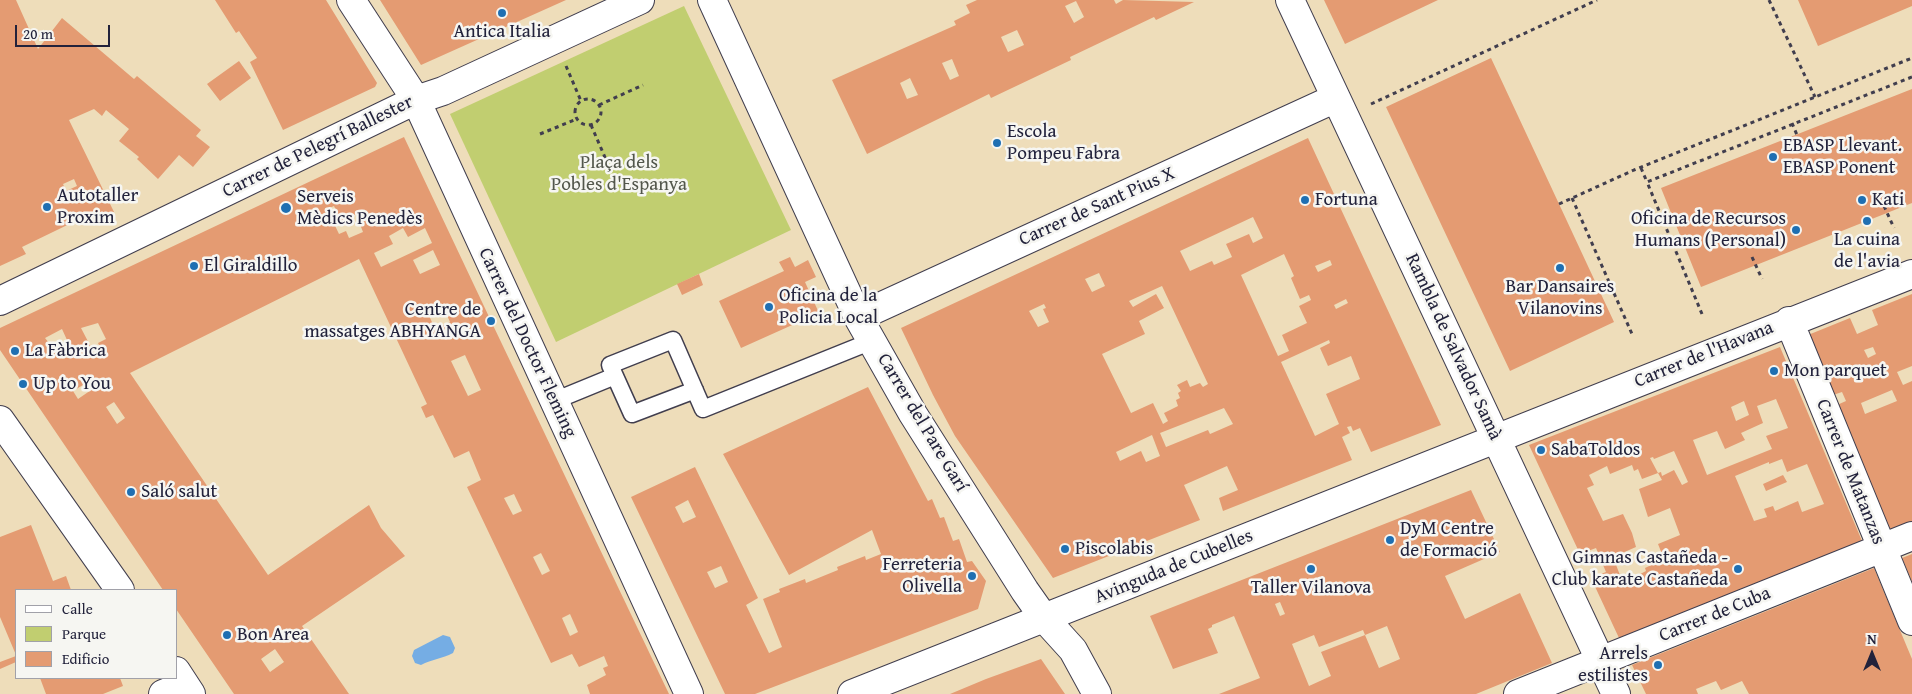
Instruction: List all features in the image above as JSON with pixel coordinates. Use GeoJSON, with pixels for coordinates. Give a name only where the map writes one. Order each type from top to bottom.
{"type":"FeatureCollection","features":[{"type":"Feature","properties":{"kind":"street","name":"Carrer del Doctor Fleming"},"geometry":{"type":"LineString","coordinates":[[351,0],[416,100],[689,694]]}},
{"type":"Feature","properties":{"kind":"street","name":"Carrer de Pelegrí Ballester"},"geometry":{"type":"LineString","coordinates":[[0,301],[416,100],[443,91],[640,0]]}},
{"type":"Feature","properties":{"kind":"street","name":"Carrer del Pare Garí"},"geometry":{"type":"LineString","coordinates":[[712,0],[858,317],[913,414],[1044,618],[1073,650],[1097,694]]}},
{"type":"Feature","properties":{"kind":"street","name":"Rambla de Salvador Samà"},"geometry":{"type":"LineString","coordinates":[[1290,0],[1497,439],[1599,662],[1616,694]]}},
{"type":"Feature","properties":{"kind":"street","name":"Carrer de Sant Pius X"},"geometry":{"type":"LineString","coordinates":[[858,317],[1336,98]]}},
{"type":"Feature","properties":{"kind":"street","name":"Carrer de l'Havana"},"geometry":{"type":"LineString","coordinates":[[1497,439],[1912,274]]}},
{"type":"Feature","properties":{"kind":"street","name":"Carrer de Matanzas"},"geometry":{"type":"LineString","coordinates":[[1789,322],[1912,621]]}},
{"type":"Feature","properties":{"kind":"street"},"geometry":{"type":"LineString","coordinates":[[0,420],[119,589]]}},
{"type":"Feature","properties":{"kind":"street","name":"Avinguda de Cubelles"},"geometry":{"type":"LineString","coordinates":[[852,694],[1497,439]]}},
{"type":"Feature","properties":{"kind":"street","name":"Carrer de Cuba"},"geometry":{"type":"LineString","coordinates":[[1518,694],[1912,536]]}},
{"type":"Feature","properties":{"kind":"lane"},"geometry":{"type":"LineString","coordinates":[[695,390],[632,414],[610,365],[673,340],[695,390],[703,409],[872,341]]}},
{"type":"Feature","properties":{"kind":"lane"},"geometry":{"type":"LineString","coordinates":[[554,402],[614,376]]}},
{"type":"Feature","properties":{"kind":"path"},"geometry":{"type":"LineString","coordinates":[[1368,106],[1597,0]]}},
{"type":"Feature","properties":{"kind":"path"},"geometry":{"type":"LineString","coordinates":[[1769,0],[1815,97]]}},
{"type":"Feature","properties":{"kind":"path"},"geometry":{"type":"LineString","coordinates":[[1559,204],[1641,168],[1912,58]]}},
{"type":"Feature","properties":{"kind":"path"},"geometry":{"type":"LineString","coordinates":[[564,60],[581,101]]}},
{"type":"Feature","properties":{"kind":"path"},"geometry":{"type":"LineString","coordinates":[[1647,182],[1912,77]]}},
{"type":"Feature","properties":{"kind":"path"},"geometry":{"type":"LineString","coordinates":[[599,105],[643,85]]}},
{"type":"Feature","properties":{"kind":"path"},"geometry":{"type":"LineString","coordinates":[[591,99],[599,105],[601,115],[596,123],[591,125],[581,123],[577,119],[576,109],[581,101],[591,99]]}},
{"type":"Feature","properties":{"kind":"path"},"geometry":{"type":"LineString","coordinates":[[540,134],[577,119]]}},
{"type":"Feature","properties":{"kind":"path"},"geometry":{"type":"LineString","coordinates":[[1792,123],[1797,135]]}},
{"type":"Feature","properties":{"kind":"path"},"geometry":{"type":"LineString","coordinates":[[591,125],[607,162]]}},
{"type":"Feature","properties":{"kind":"path"},"geometry":{"type":"LineString","coordinates":[[1641,168],[1702,314]]}},
{"type":"Feature","properties":{"kind":"path"},"geometry":{"type":"LineString","coordinates":[[1572,198],[1632,334]]}},
{"type":"Feature","properties":{"kind":"path"},"geometry":{"type":"LineString","coordinates":[[1884,206],[1894,228]]}},
{"type":"Feature","properties":{"kind":"path"},"geometry":{"type":"LineString","coordinates":[[1752,257],[1762,279]]}},
{"type":"Feature","properties":{"kind":"green space","name":"Plaça dels Pobles d'Espanya"},"geometry":{"type":"Polygon","coordinates":[[[684,6],[791,230],[556,342],[450,114],[684,6]]]}},
{"type":"Feature","properties":{"kind":"water"},"geometry":{"type":"Polygon","coordinates":[[[443,635],[450,637],[455,648],[453,653],[421,665],[415,663],[412,656],[414,650],[443,635]]]}},
{"type":"Feature","properties":{"kind":"building"},"geometry":{"type":"Polygon","coordinates":[[[0,0],[16,0],[38,49],[62,18],[134,79],[137,76],[201,130],[196,136],[210,147],[193,167],[179,155],[158,179],[137,159],[139,157],[119,141],[129,129],[106,110],[102,116],[94,109],[69,120],[114,212],[94,221],[90,214],[22,247],[26,254],[0,266],[0,0]],[[74,179],[63,184],[66,191],[77,186],[74,179]]]}},
{"type":"Feature","properties":{"kind":"building"},"geometry":{"type":"Polygon","coordinates":[[[215,0],[326,0],[377,83],[375,87],[283,130],[250,62],[257,58],[239,31],[236,33],[215,0]]]}},
{"type":"Feature","properties":{"kind":"building"},"geometry":{"type":"Polygon","coordinates":[[[380,0],[566,0],[421,65],[380,0]]]}},
{"type":"Feature","properties":{"kind":"building"},"geometry":{"type":"Polygon","coordinates":[[[977,0],[1114,0],[1116,4],[1123,0],[1194,2],[1156,20],[1154,17],[1070,57],[1071,60],[991,98],[989,94],[867,154],[832,80],[956,25],[954,21],[970,13],[966,5],[977,0]],[[1076,1],[1065,6],[1074,23],[1084,17],[1076,1]],[[1017,30],[1001,37],[1008,52],[1024,45],[1017,30]],[[952,59],[942,63],[950,80],[959,76],[952,59]],[[910,78],[900,83],[907,99],[918,95],[910,78]]]}},
{"type":"Feature","properties":{"kind":"building"},"geometry":{"type":"Polygon","coordinates":[[[1324,0],[1438,0],[1345,44],[1324,0]]]}},
{"type":"Feature","properties":{"kind":"building"},"geometry":{"type":"Polygon","coordinates":[[[1798,0],[1912,0],[1912,6],[1818,46],[1798,0]]]}},
{"type":"Feature","properties":{"kind":"building"},"geometry":{"type":"Polygon","coordinates":[[[1491,58],[1614,322],[1510,371],[1386,107],[1491,58]]]}},
{"type":"Feature","properties":{"kind":"building"},"geometry":{"type":"Polygon","coordinates":[[[239,61],[251,78],[220,101],[207,84],[239,61]]]}},
{"type":"Feature","properties":{"kind":"building"},"geometry":{"type":"Polygon","coordinates":[[[1912,89],[1912,203],[1701,287],[1661,188],[1912,89]]]}},
{"type":"Feature","properties":{"kind":"building"},"geometry":{"type":"Polygon","coordinates":[[[404,137],[669,694],[590,694],[587,685],[606,675],[603,668],[608,666],[604,656],[579,667],[572,654],[551,663],[467,487],[481,480],[469,451],[454,458],[433,415],[426,418],[421,407],[427,404],[359,259],[130,373],[268,575],[369,505],[381,528],[405,556],[302,626],[349,694],[234,694],[178,612],[178,589],[162,589],[0,350],[0,328],[404,137]],[[334,206],[327,209],[339,234],[346,231],[349,238],[363,232],[356,214],[341,221],[334,206]],[[403,228],[389,236],[393,244],[374,253],[381,267],[432,243],[425,228],[408,237],[403,228]],[[433,250],[413,260],[420,274],[440,265],[433,250]],[[442,304],[427,311],[435,329],[450,322],[442,304]],[[98,323],[81,328],[94,353],[101,349],[98,343],[106,339],[98,323]],[[62,329],[45,338],[62,359],[72,351],[62,329]],[[465,355],[451,361],[468,396],[481,390],[465,355]],[[93,379],[73,391],[78,399],[97,386],[93,379]],[[114,402],[106,407],[117,424],[125,418],[114,402]],[[514,494],[504,498],[513,515],[522,511],[514,494]],[[541,553],[533,557],[542,575],[550,571],[541,553]],[[570,614],[562,618],[570,636],[578,632],[570,614]],[[275,649],[261,659],[270,672],[284,662],[275,649]]]}},
{"type":"Feature","properties":{"kind":"building"},"geometry":{"type":"Polygon","coordinates":[[[1308,138],[1441,425],[1371,452],[1360,428],[1353,431],[1351,426],[1347,427],[1350,433],[1342,437],[1352,460],[1223,511],[1219,498],[1238,490],[1227,466],[1184,485],[1200,520],[1053,578],[955,436],[901,328],[1308,138]],[[1253,217],[1180,251],[1190,271],[1212,261],[1214,265],[1232,257],[1226,244],[1249,234],[1253,243],[1263,238],[1253,217]],[[1284,254],[1241,275],[1278,356],[1289,351],[1282,335],[1307,323],[1299,306],[1311,300],[1309,295],[1300,299],[1291,278],[1294,276],[1284,254]],[[1330,260],[1315,266],[1318,272],[1332,265],[1330,260]],[[1099,273],[1085,279],[1092,292],[1105,286],[1099,273]],[[1162,286],[1129,301],[1133,307],[1156,294],[1164,308],[1139,321],[1145,334],[1102,354],[1131,413],[1153,403],[1163,424],[1168,421],[1164,413],[1178,406],[1176,400],[1180,398],[1178,393],[1181,391],[1177,385],[1187,380],[1190,387],[1200,383],[1203,387],[1208,384],[1162,286]],[[1346,299],[1334,305],[1336,309],[1348,303],[1346,299]],[[1044,304],[1029,311],[1038,327],[1049,322],[1043,309],[1046,308],[1044,304]],[[1329,340],[1281,362],[1315,436],[1339,424],[1326,394],[1360,379],[1351,356],[1328,366],[1320,348],[1330,343],[1329,340]],[[1224,408],[1160,433],[1166,447],[1208,430],[1210,434],[1233,424],[1224,408]],[[1152,435],[1116,452],[1120,461],[1141,451],[1146,462],[1160,456],[1152,435]]]}},
{"type":"Feature","properties":{"kind":"building","name":"Oficina de la Policia Local"},"geometry":{"type":"Polygon","coordinates":[[[790,257],[795,267],[808,260],[816,277],[805,282],[819,313],[741,348],[719,301],[784,271],[779,262],[790,257]]]}},
{"type":"Feature","properties":{"kind":"building"},"geometry":{"type":"Polygon","coordinates":[[[699,274],[703,285],[682,295],[677,284],[699,274]]]}},
{"type":"Feature","properties":{"kind":"building"},"geometry":{"type":"Polygon","coordinates":[[[1912,294],[1912,366],[1897,372],[1903,385],[1912,381],[1912,523],[1890,531],[1837,405],[1846,401],[1842,392],[1833,395],[1808,335],[1850,318],[1857,334],[1878,325],[1872,310],[1912,294]],[[1873,347],[1864,350],[1868,358],[1876,354],[1873,347]],[[1892,390],[1861,403],[1865,414],[1897,401],[1892,390]]]}},
{"type":"Feature","properties":{"kind":"building"},"geometry":{"type":"Polygon","coordinates":[[[1780,347],[1862,541],[1619,638],[1591,578],[1606,572],[1596,548],[1580,554],[1529,445],[1780,347]],[[1776,399],[1757,406],[1763,423],[1741,433],[1745,440],[1725,449],[1717,431],[1693,440],[1707,475],[1772,449],[1766,436],[1788,428],[1776,399]],[[1744,401],[1731,407],[1736,421],[1749,415],[1744,401]],[[1674,451],[1654,459],[1653,457],[1650,458],[1658,473],[1661,472],[1662,476],[1674,470],[1682,485],[1688,482],[1674,451]],[[1782,459],[1769,464],[1769,462],[1735,476],[1754,521],[1767,517],[1764,509],[1773,506],[1775,511],[1798,501],[1802,512],[1824,504],[1807,464],[1787,472],[1782,459]],[[1632,465],[1610,474],[1607,466],[1589,475],[1594,485],[1587,488],[1603,521],[1623,514],[1632,533],[1636,547],[1613,557],[1623,583],[1646,571],[1645,568],[1664,559],[1658,544],[1680,535],[1670,508],[1648,517],[1639,489],[1662,480],[1658,473],[1642,479],[1638,469],[1634,471],[1632,465]]]}},
{"type":"Feature","properties":{"kind":"building"},"geometry":{"type":"Polygon","coordinates":[[[868,387],[928,501],[932,499],[940,518],[944,517],[953,541],[959,539],[967,562],[972,561],[986,581],[978,609],[755,694],[725,694],[631,497],[695,467],[758,598],[746,605],[769,653],[782,647],[763,599],[780,592],[779,589],[805,579],[806,583],[838,570],[837,567],[865,556],[866,560],[881,554],[872,530],[789,575],[723,454],[868,387]],[[688,500],[675,507],[683,523],[696,517],[688,500]],[[721,566],[707,572],[715,588],[728,582],[721,566]]]}},
{"type":"Feature","properties":{"kind":"building"},"geometry":{"type":"Polygon","coordinates":[[[1783,475],[1787,482],[1766,491],[1763,484],[1783,475]]]}},
{"type":"Feature","properties":{"kind":"building"},"geometry":{"type":"Polygon","coordinates":[[[1471,490],[1500,552],[1445,576],[1465,619],[1520,593],[1552,663],[1476,694],[1219,694],[1260,678],[1234,616],[1212,625],[1208,629],[1218,653],[1173,669],[1150,616],[1471,490]],[[1280,602],[1275,604],[1280,616],[1285,614],[1280,602]],[[1387,626],[1365,635],[1379,668],[1400,659],[1387,626]],[[1363,630],[1319,647],[1314,635],[1292,644],[1309,686],[1331,676],[1321,652],[1365,635],[1363,630]]]}},
{"type":"Feature","properties":{"kind":"building"},"geometry":{"type":"Polygon","coordinates":[[[31,525],[53,581],[66,576],[71,589],[15,589],[15,653],[0,617],[0,537],[31,525]]]}},
{"type":"Feature","properties":{"kind":"building"},"geometry":{"type":"Polygon","coordinates":[[[1912,554],[1912,582],[1902,558],[1912,554]]]}},
{"type":"Feature","properties":{"kind":"building"},"geometry":{"type":"Polygon","coordinates":[[[1874,568],[1912,659],[1912,694],[1749,694],[1742,681],[1721,690],[1716,681],[1696,689],[1698,694],[1646,694],[1632,665],[1874,568]]]}},
{"type":"Feature","properties":{"kind":"building"},"geometry":{"type":"Polygon","coordinates":[[[15,656],[15,662],[0,669],[0,662],[15,656]]]}},
{"type":"Feature","properties":{"kind":"building"},"geometry":{"type":"Polygon","coordinates":[[[1041,659],[1065,694],[950,694],[986,679],[1041,659]]]}},
{"type":"Feature","properties":{"kind":"building"},"geometry":{"type":"Polygon","coordinates":[[[40,679],[120,679],[123,686],[103,694],[46,694],[40,679]]]}},
{"type":"Feature","properties":{"kind":"place","name":"Antica Italia"},"geometry":{"type":"Point","coordinates":[502,13]}},
{"type":"Feature","properties":{"kind":"place","name":"Escola Pompeu Fabra"},"geometry":{"type":"Point","coordinates":[997,143]}},
{"type":"Feature","properties":{"kind":"place","name":"EBASP Llevant. EBASP Ponent"},"geometry":{"type":"Point","coordinates":[1773,157]}},
{"type":"Feature","properties":{"kind":"place","name":"Fortuna"},"geometry":{"type":"Point","coordinates":[1305,200]}},
{"type":"Feature","properties":{"kind":"place","name":"Kati"},"geometry":{"type":"Point","coordinates":[1862,200]}},
{"type":"Feature","properties":{"kind":"place","name":"Autotaller Proxim"},"geometry":{"type":"Point","coordinates":[47,207]}},
{"type":"Feature","properties":{"kind":"place","name":"Serveis Mèdics Penedès"},"geometry":{"type":"Point","coordinates":[286,208]}},
{"type":"Feature","properties":{"kind":"place","name":"La cuina de l'avia"},"geometry":{"type":"Point","coordinates":[1867,221]}},
{"type":"Feature","properties":{"kind":"place","name":"Oficina de Recursos Humans (Personal)"},"geometry":{"type":"Point","coordinates":[1796,230]}},
{"type":"Feature","properties":{"kind":"place","name":"El Giraldillo"},"geometry":{"type":"Point","coordinates":[194,266]}},
{"type":"Feature","properties":{"kind":"place","name":"Bar Dansaires Vilanovins"},"geometry":{"type":"Point","coordinates":[1560,268]}},
{"type":"Feature","properties":{"kind":"place","name":"Oficina de la Policia Local"},"geometry":{"type":"Point","coordinates":[769,307]}},
{"type":"Feature","properties":{"kind":"place","name":"Centre de massatges ABHYANGA"},"geometry":{"type":"Point","coordinates":[491,321]}},
{"type":"Feature","properties":{"kind":"place","name":"La Fàbrica"},"geometry":{"type":"Point","coordinates":[15,351]}},
{"type":"Feature","properties":{"kind":"place","name":"Mon parquet"},"geometry":{"type":"Point","coordinates":[1774,371]}},
{"type":"Feature","properties":{"kind":"place","name":"Up to You"},"geometry":{"type":"Point","coordinates":[23,384]}},
{"type":"Feature","properties":{"kind":"place","name":"SabaToldos"},"geometry":{"type":"Point","coordinates":[1541,450]}},
{"type":"Feature","properties":{"kind":"place","name":"Saló salut"},"geometry":{"type":"Point","coordinates":[131,492]}},
{"type":"Feature","properties":{"kind":"place","name":"DyM Centre de Formació"},"geometry":{"type":"Point","coordinates":[1390,540]}},
{"type":"Feature","properties":{"kind":"place","name":"Piscolabis"},"geometry":{"type":"Point","coordinates":[1065,549]}},
{"type":"Feature","properties":{"kind":"place","name":"Taller Vilanova"},"geometry":{"type":"Point","coordinates":[1311,569]}},
{"type":"Feature","properties":{"kind":"place","name":"Gimnas Castañeda - Club karate Castañeda"},"geometry":{"type":"Point","coordinates":[1738,569]}},
{"type":"Feature","properties":{"kind":"place","name":"Ferreteria Olivella"},"geometry":{"type":"Point","coordinates":[972,576]}},
{"type":"Feature","properties":{"kind":"place","name":"Bon Area"},"geometry":{"type":"Point","coordinates":[227,635]}},
{"type":"Feature","properties":{"kind":"place","name":"Arrels estilistes"},"geometry":{"type":"Point","coordinates":[1658,665]}}]}
